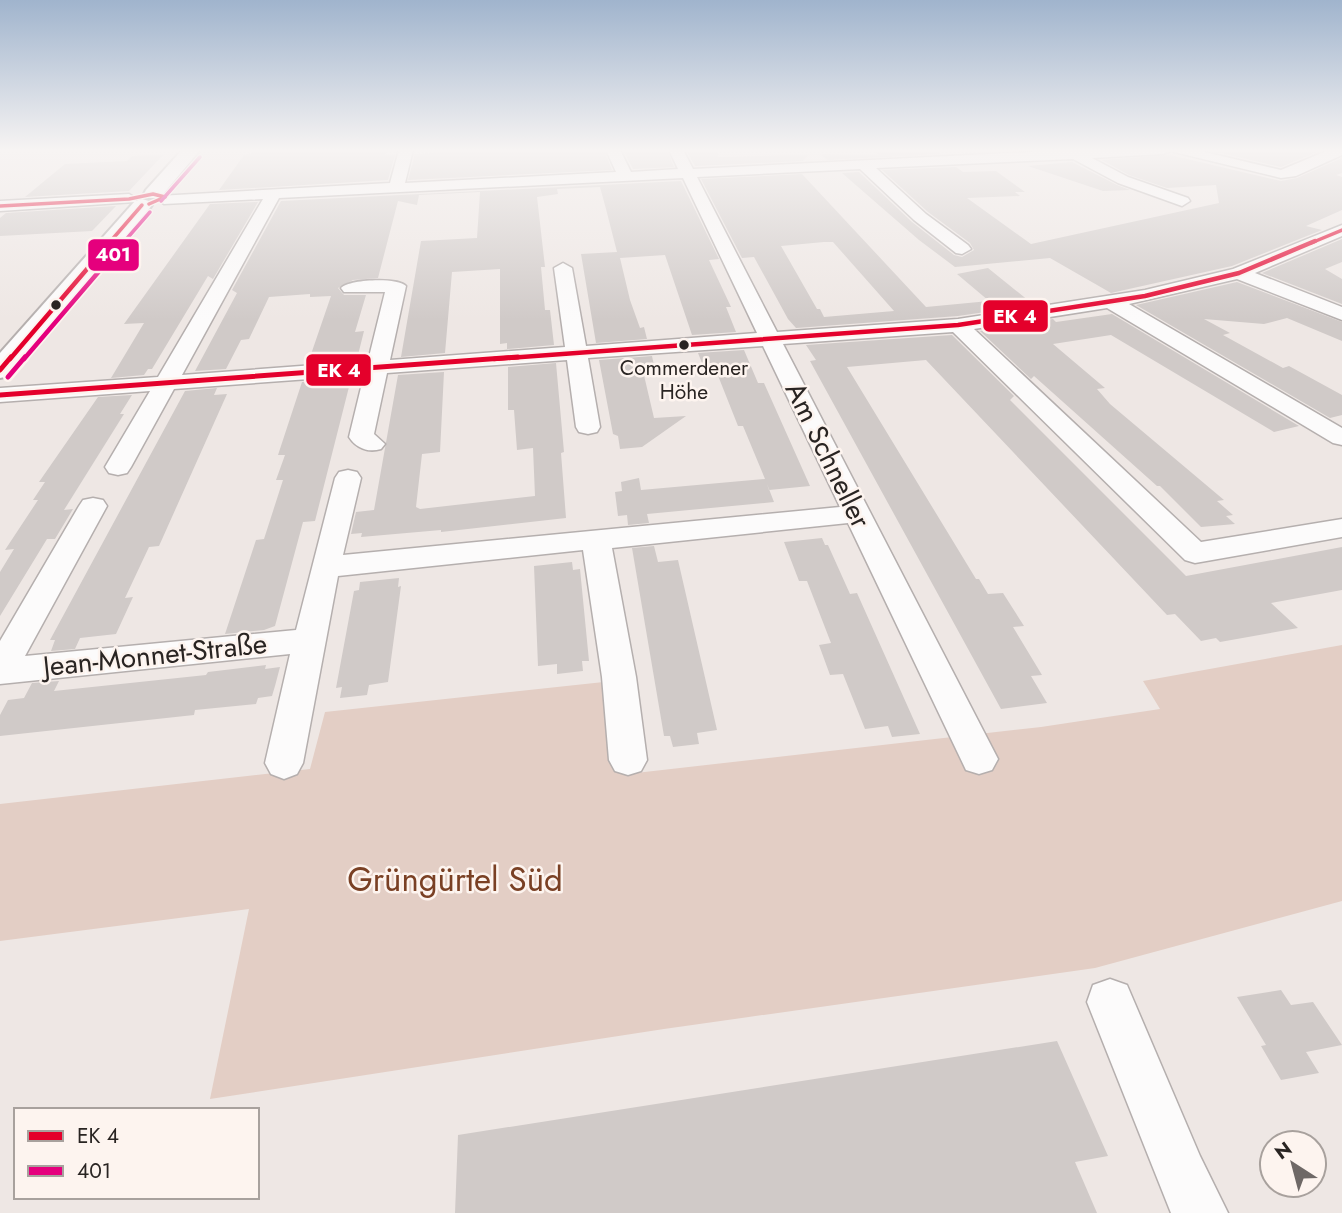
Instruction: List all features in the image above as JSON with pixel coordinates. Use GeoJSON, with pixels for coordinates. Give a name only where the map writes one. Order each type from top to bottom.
{"type":"FeatureCollection","features":[{"type":"Feature","properties":{"kind":"main road"},"geometry":{"type":"LineString","coordinates":[[0,370],[140,207]]}},
{"type":"Feature","properties":{"kind":"street"},"geometry":{"type":"LineString","coordinates":[[118,467],[266,207]]}},
{"type":"Feature","properties":{"kind":"street","name":"Am Schneller"},"geometry":{"type":"LineString","coordinates":[[704,207],[979,759]]}},
{"type":"Feature","properties":{"kind":"street"},"geometry":{"type":"LineString","coordinates":[[908,207],[962,249]]}},
{"type":"Feature","properties":{"kind":"street"},"geometry":{"type":"LineString","coordinates":[[0,395],[958,325],[1113,303],[1239,273],[1336,238]]}},
{"type":"Feature","properties":{"kind":"street"},"geometry":{"type":"LineString","coordinates":[[563,268],[588,427]]}},
{"type":"Feature","properties":{"kind":"street"},"geometry":{"type":"LineString","coordinates":[[1239,273],[1342,314]]}},
{"type":"Feature","properties":{"kind":"street"},"geometry":{"type":"LineString","coordinates":[[351,288],[396,286],[361,437],[372,444]]}},
{"type":"Feature","properties":{"kind":"street"},"geometry":{"type":"LineString","coordinates":[[1113,303],[1342,438]]}},
{"type":"Feature","properties":{"kind":"street"},"geometry":{"type":"LineString","coordinates":[[958,325],[1195,553],[1342,528]]}},
{"type":"Feature","properties":{"kind":"street","name":"Jean-Monnet-Straße"},"geometry":{"type":"LineString","coordinates":[[284,763],[325,567],[348,478]]}},
{"type":"Feature","properties":{"kind":"street","name":"Jean-Monnet-Straße"},"geometry":{"type":"LineString","coordinates":[[0,670],[93,506]]}},
{"type":"Feature","properties":{"kind":"street"},"geometry":{"type":"LineString","coordinates":[[325,567],[856,514]]}},
{"type":"Feature","properties":{"kind":"street"},"geometry":{"type":"LineString","coordinates":[[596,539],[619,677],[628,760]]}},
{"type":"Feature","properties":{"kind":"street","name":"Jean-Monnet-Straße"},"geometry":{"type":"LineString","coordinates":[[0,670],[310,640]]}},
{"type":"Feature","properties":{"kind":"street"},"geometry":{"type":"LineString","coordinates":[[1110,1002],[1181,1175],[1200,1213]]}},
{"type":"Feature","properties":{"kind":"green space","name":"Grüngürtel Süd"},"geometry":{"type":"Polygon","coordinates":[[[1342,645],[1342,901],[1095,968],[664,1029],[210,1099],[249,909],[0,941],[0,804],[310,769],[325,712],[613,681],[627,774],[1041,727],[1160,709],[1143,681],[1342,645]]]}},
{"type":"Feature","properties":{"kind":"building"},"geometry":{"type":"Polygon","coordinates":[[[115,207],[92,231],[0,236],[0,218],[6,213],[115,207]]]}},
{"type":"Feature","properties":{"kind":"building"},"geometry":{"type":"Polygon","coordinates":[[[208,207],[255,207],[213,279],[208,276],[152,369],[148,369],[144,375],[111,378],[144,323],[124,324],[208,207]]]}},
{"type":"Feature","properties":{"kind":"building"},"geometry":{"type":"Polygon","coordinates":[[[278,207],[397,207],[378,278],[353,280],[338,288],[344,295],[366,295],[355,332],[364,331],[357,359],[308,363],[331,296],[310,297],[310,294],[269,297],[249,339],[241,340],[226,369],[195,371],[237,293],[232,290],[278,207]]]}},
{"type":"Feature","properties":{"kind":"building"},"geometry":{"type":"Polygon","coordinates":[[[479,207],[538,207],[545,267],[541,267],[545,310],[550,310],[554,345],[507,349],[507,343],[500,344],[500,269],[452,272],[445,353],[401,357],[421,241],[477,238],[479,207]]]}},
{"type":"Feature","properties":{"kind":"building"},"geometry":{"type":"Polygon","coordinates":[[[605,207],[693,207],[719,259],[709,260],[731,307],[726,307],[736,332],[692,335],[665,255],[620,258],[630,300],[647,339],[596,343],[581,254],[617,252],[605,207]]]}},
{"type":"Feature","properties":{"kind":"building"},"geometry":{"type":"Polygon","coordinates":[[[715,207],[832,207],[926,307],[989,301],[957,274],[988,268],[1034,305],[958,316],[796,328],[788,319],[754,257],[742,258],[715,207]],[[833,242],[781,246],[824,317],[894,311],[833,242]]]}},
{"type":"Feature","properties":{"kind":"building"},"geometry":{"type":"Polygon","coordinates":[[[881,207],[896,207],[954,255],[962,257],[974,250],[970,243],[922,207],[979,207],[1031,244],[1202,207],[1342,207],[1342,210],[1306,226],[1322,230],[1232,266],[1111,293],[1050,258],[955,267],[881,207]]]}},
{"type":"Feature","properties":{"kind":"building"},"geometry":{"type":"Polygon","coordinates":[[[1342,239],[1342,262],[1325,269],[1342,279],[1342,304],[1262,273],[1342,239]]]}},
{"type":"Feature","properties":{"kind":"building"},"geometry":{"type":"Polygon","coordinates":[[[1237,282],[1342,322],[1342,341],[1287,318],[1264,324],[1204,319],[1230,333],[1223,335],[1283,368],[1289,366],[1342,395],[1342,415],[1330,418],[1136,305],[1237,282]]]}},
{"type":"Feature","properties":{"kind":"building"},"geometry":{"type":"Polygon","coordinates":[[[1112,314],[1299,426],[1274,432],[1111,335],[1053,344],[1105,388],[1097,389],[1110,404],[1224,500],[1217,501],[1233,515],[1226,516],[1235,524],[1201,527],[1160,486],[1034,376],[1031,379],[980,331],[1053,319],[1056,322],[1112,314]]]}},
{"type":"Feature","properties":{"kind":"building"},"geometry":{"type":"Polygon","coordinates":[[[952,335],[1014,396],[1010,400],[1186,576],[1342,547],[1342,590],[1271,603],[1298,628],[1220,642],[1216,638],[1201,641],[1175,614],[1167,615],[926,360],[847,367],[976,579],[979,579],[988,594],[1003,593],[1024,626],[1013,627],[1042,675],[1031,676],[1047,703],[1001,709],[810,361],[816,360],[806,345],[952,335]]]}},
{"type":"Feature","properties":{"kind":"building"},"geometry":{"type":"Polygon","coordinates":[[[744,350],[758,383],[764,383],[810,486],[769,490],[774,502],[647,514],[649,523],[628,525],[627,515],[618,516],[615,492],[622,491],[621,482],[639,478],[641,490],[765,479],[743,426],[738,426],[713,363],[702,363],[698,353],[744,350]]]}},
{"type":"Feature","properties":{"kind":"building"},"geometry":{"type":"Polygon","coordinates":[[[652,356],[655,370],[643,371],[654,418],[686,416],[642,447],[620,449],[618,436],[613,434],[599,360],[652,356]]]}},
{"type":"Feature","properties":{"kind":"building"},"geometry":{"type":"Polygon","coordinates":[[[556,363],[564,452],[561,453],[566,518],[441,532],[361,537],[362,533],[351,534],[356,512],[374,510],[398,375],[444,372],[440,452],[422,454],[416,507],[420,509],[535,496],[533,448],[517,450],[514,410],[508,410],[508,367],[556,363]]]}},
{"type":"Feature","properties":{"kind":"building"},"geometry":{"type":"Polygon","coordinates":[[[351,379],[315,521],[303,522],[275,626],[264,630],[225,634],[256,540],[264,539],[283,480],[276,480],[285,455],[278,455],[302,382],[351,379]]]}},
{"type":"Feature","properties":{"kind":"building"},"geometry":{"type":"Polygon","coordinates":[[[217,388],[214,395],[227,394],[159,546],[149,547],[125,598],[133,597],[116,634],[80,638],[75,649],[51,651],[55,640],[50,640],[185,391],[217,388]]]}},
{"type":"Feature","properties":{"kind":"building"},"geometry":{"type":"Polygon","coordinates":[[[132,395],[120,414],[124,414],[64,510],[73,509],[55,539],[47,539],[0,616],[0,572],[14,549],[5,550],[38,500],[33,500],[45,482],[39,482],[98,397],[132,395]]]}},
{"type":"Feature","properties":{"kind":"building"},"geometry":{"type":"Polygon","coordinates":[[[822,538],[825,545],[828,545],[850,594],[857,593],[920,734],[892,737],[888,726],[865,729],[843,674],[830,675],[819,645],[831,643],[807,581],[799,581],[784,542],[822,538]]]}},
{"type":"Feature","properties":{"kind":"building"},"geometry":{"type":"Polygon","coordinates":[[[654,546],[658,562],[678,560],[717,730],[697,733],[699,744],[673,747],[670,736],[664,736],[632,548],[654,546]]]}},
{"type":"Feature","properties":{"kind":"building"},"geometry":{"type":"Polygon","coordinates":[[[572,562],[573,570],[580,569],[589,661],[582,661],[583,671],[557,674],[557,664],[538,666],[534,566],[572,562]]]}},
{"type":"Feature","properties":{"kind":"building"},"geometry":{"type":"Polygon","coordinates":[[[399,578],[398,587],[401,586],[388,682],[369,685],[367,695],[340,698],[342,687],[336,688],[354,591],[359,590],[360,582],[399,578]]]}},
{"type":"Feature","properties":{"kind":"building"},"geometry":{"type":"Polygon","coordinates":[[[266,665],[265,669],[280,667],[272,696],[258,698],[256,704],[195,710],[194,715],[0,736],[0,715],[8,700],[24,698],[32,683],[59,681],[54,691],[206,675],[208,672],[266,665]]]}},
{"type":"Feature","properties":{"kind":"building"},"geometry":{"type":"Polygon","coordinates":[[[1281,990],[1291,1005],[1313,1002],[1342,1045],[1306,1052],[1319,1073],[1281,1080],[1261,1046],[1266,1045],[1237,997],[1281,990]]]}},
{"type":"Feature","properties":{"kind":"building"},"geometry":{"type":"Polygon","coordinates":[[[1057,1041],[1108,1156],[1075,1162],[1097,1213],[455,1213],[458,1135],[1057,1041]]]}},
{"type":"Feature","properties":{"kind":"transit line"},"geometry":{"type":"LineString","coordinates":[[0,370],[141,207]]}},
{"type":"Feature","properties":{"kind":"transit line","name":"401"},"geometry":{"type":"LineString","coordinates":[[8,377],[150,212]]}},
{"type":"Feature","properties":{"kind":"transit line"},"geometry":{"type":"LineString","coordinates":[[0,395],[958,325],[1145,296],[1239,273],[1342,230]]}},
{"type":"Feature","properties":{"kind":"place","name":"Commerdener Höhe"},"geometry":{"type":"Point","coordinates":[684,345]}}]}
